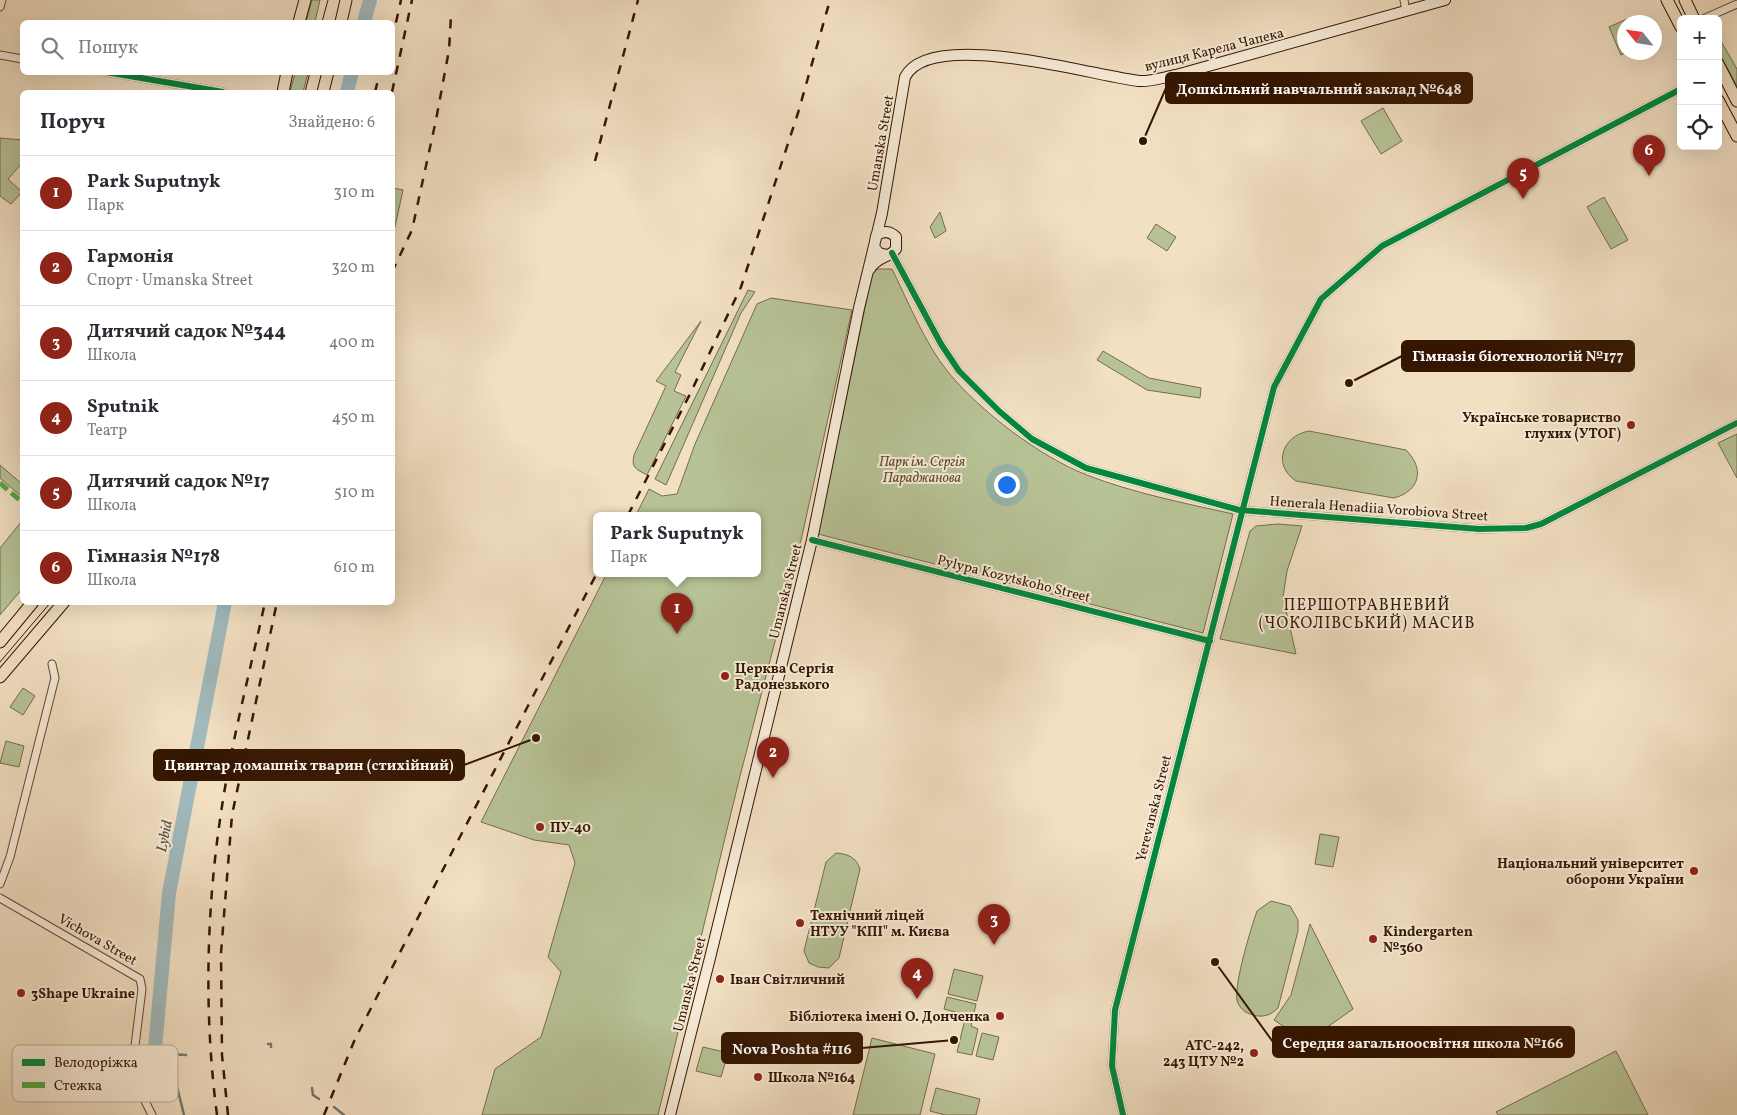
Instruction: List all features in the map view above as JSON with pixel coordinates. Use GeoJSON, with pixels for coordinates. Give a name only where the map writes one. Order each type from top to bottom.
{"type":"FeatureCollection","features":[{"type":"Feature","properties":{"kind":"main road"},"geometry":{"type":"LineString","coordinates":[[300,20],[305,0]]}},
{"type":"Feature","properties":{"kind":"main road"},"geometry":{"type":"LineString","coordinates":[[341,20],[346,0]]}},
{"type":"Feature","properties":{"kind":"main road"},"geometry":{"type":"LineString","coordinates":[[1667,0],[1677,20]]}},
{"type":"Feature","properties":{"kind":"main road"},"geometry":{"type":"LineString","coordinates":[[1685,0],[1692,15]]}},
{"type":"Feature","properties":{"kind":"main road"},"geometry":{"type":"LineString","coordinates":[[1722,72],[1737,101]]}},
{"type":"Feature","properties":{"kind":"main road"},"geometry":{"type":"LineString","coordinates":[[284,90],[287,75]]}},
{"type":"Feature","properties":{"kind":"main road"},"geometry":{"type":"LineString","coordinates":[[324,90],[327,75]]}},
{"type":"Feature","properties":{"kind":"main road"},"geometry":{"type":"LineString","coordinates":[[1721,105],[1737,136]]}},
{"type":"Feature","properties":{"kind":"main road"},"geometry":{"type":"LineString","coordinates":[[0,642],[31,605]]}},
{"type":"Feature","properties":{"kind":"main road"},"geometry":{"type":"LineString","coordinates":[[0,677],[61,605]]}},
{"type":"Feature","properties":{"kind":"street"},"geometry":{"type":"LineString","coordinates":[[0,7],[2,0]]}},
{"type":"Feature","properties":{"kind":"street"},"geometry":{"type":"LineString","coordinates":[[1404,0],[1406,11]]}},
{"type":"Feature","properties":{"kind":"street","name":"вулиця Карела Чапека"},"geometry":{"type":"LineString","coordinates":[[905,78],[909,69],[916,64],[933,58],[996,56],[1141,82],[1176,75],[1445,0]]}},
{"type":"Feature","properties":{"kind":"street"},"geometry":{"type":"LineString","coordinates":[[1712,15],[1737,4]]}},
{"type":"Feature","properties":{"kind":"street"},"geometry":{"type":"LineString","coordinates":[[0,55],[20,60]]}},
{"type":"Feature","properties":{"kind":"street"},"geometry":{"type":"LineString","coordinates":[[124,75],[211,90]]}},
{"type":"Feature","properties":{"kind":"street","name":"Umanska Street"},"geometry":{"type":"LineString","coordinates":[[670,1115],[713,949],[812,540],[867,274],[882,213],[905,78]]}},
{"type":"Feature","properties":{"kind":"street","name":"Yerevanska Street"},"geometry":{"type":"LineString","coordinates":[[1123,1115],[1112,1066],[1115,1010],[1277,378],[1305,324],[1320,299],[1382,246],[1677,91]]}},
{"type":"Feature","properties":{"kind":"street"},"geometry":{"type":"LineString","coordinates":[[867,274],[872,264],[896,249],[897,241],[890,232],[882,213]]}},
{"type":"Feature","properties":{"kind":"street"},"geometry":{"type":"LineString","coordinates":[[890,232],[883,232],[875,239],[876,250],[890,254]]}},
{"type":"Feature","properties":{"kind":"street","name":"Henerala Henadiia Vorobiova Street"},"geometry":{"type":"LineString","coordinates":[[890,254],[941,344],[959,371],[999,411],[1032,439],[1086,468],[1244,510],[1479,529],[1526,528],[1549,520],[1737,423]]}},
{"type":"Feature","properties":{"kind":"street","name":"Pylypa Kozytskoho Street"},"geometry":{"type":"LineString","coordinates":[[812,540],[1210,641]]}},
{"type":"Feature","properties":{"kind":"street"},"geometry":{"type":"LineString","coordinates":[[0,884],[10,857],[54,682],[52,664]]}},
{"type":"Feature","properties":{"kind":"street","name":"Vichova Street"},"geometry":{"type":"LineString","coordinates":[[0,898],[140,979],[142,989],[135,1045]]}},
{"type":"Feature","properties":{"kind":"street","name":"Vichova Street"},"geometry":{"type":"LineString","coordinates":[[146,1102],[152,1115]]}},
{"type":"Feature","properties":{"kind":"green space"},"geometry":{"type":"Polygon","coordinates":[[[312,0],[320,0],[315,20],[307,20],[312,0]]]}},
{"type":"Feature","properties":{"kind":"green space"},"geometry":{"type":"Polygon","coordinates":[[[1617,23],[1617,46],[1609,27],[1617,23]]]}},
{"type":"Feature","properties":{"kind":"green space"},"geometry":{"type":"Polygon","coordinates":[[[1722,43],[1737,69],[1737,86],[1722,58],[1722,43]]]}},
{"type":"Feature","properties":{"kind":"green space"},"geometry":{"type":"Polygon","coordinates":[[[294,75],[307,75],[304,90],[291,90],[294,75]]]}},
{"type":"Feature","properties":{"kind":"green space"},"geometry":{"type":"Polygon","coordinates":[[[1383,108],[1402,141],[1381,154],[1361,121],[1383,108]]]}},
{"type":"Feature","properties":{"kind":"green space"},"geometry":{"type":"Polygon","coordinates":[[[0,138],[20,140],[20,165],[8,179],[20,190],[20,194],[11,204],[0,196],[0,138]]]}},
{"type":"Feature","properties":{"kind":"green space"},"geometry":{"type":"Polygon","coordinates":[[[395,188],[403,190],[395,226],[395,188]]]}},
{"type":"Feature","properties":{"kind":"green space"},"geometry":{"type":"Polygon","coordinates":[[[1604,197],[1628,240],[1611,249],[1587,207],[1604,197]]]}},
{"type":"Feature","properties":{"kind":"green space"},"geometry":{"type":"Polygon","coordinates":[[[940,212],[946,231],[935,238],[930,227],[940,212]]]}},
{"type":"Feature","properties":{"kind":"green space"},"geometry":{"type":"Polygon","coordinates":[[[1156,224],[1176,237],[1167,251],[1147,238],[1156,224]]]}},
{"type":"Feature","properties":{"kind":"green space","name":"Парк ім. Сергія Параджанова"},"geometry":{"type":"Polygon","coordinates":[[[873,269],[892,269],[924,335],[948,372],[961,387],[994,417],[1031,445],[1069,467],[1104,481],[1159,497],[1233,514],[1203,633],[818,534],[873,269]]]}},
{"type":"Feature","properties":{"kind":"green space"},"geometry":{"type":"Polygon","coordinates":[[[748,290],[755,292],[741,313],[666,485],[655,479],[748,290]]]}},
{"type":"Feature","properties":{"kind":"green space"},"geometry":{"type":"Polygon","coordinates":[[[771,298],[852,310],[800,545],[739,780],[658,1115],[482,1115],[495,1069],[541,1037],[561,972],[548,957],[575,863],[569,845],[534,840],[481,822],[605,577],[761,577],[761,512],[638,512],[649,489],[662,496],[677,494],[695,444],[757,304],[771,298]]]}},
{"type":"Feature","properties":{"kind":"green space"},"geometry":{"type":"Polygon","coordinates":[[[701,321],[675,372],[681,375],[674,391],[686,396],[647,475],[635,468],[633,459],[666,386],[656,381],[701,321]]]}},
{"type":"Feature","properties":{"kind":"green space"},"geometry":{"type":"Polygon","coordinates":[[[1103,351],[1149,378],[1201,388],[1200,398],[1147,390],[1097,360],[1103,351]]]}},
{"type":"Feature","properties":{"kind":"green space"},"geometry":{"type":"Polygon","coordinates":[[[1309,431],[1406,450],[1416,465],[1417,478],[1414,485],[1403,495],[1394,498],[1296,481],[1284,467],[1283,452],[1292,439],[1309,431]]]}},
{"type":"Feature","properties":{"kind":"green space"},"geometry":{"type":"Polygon","coordinates":[[[1737,434],[1737,478],[1718,443],[1737,434]]]}},
{"type":"Feature","properties":{"kind":"green space"},"geometry":{"type":"Polygon","coordinates":[[[0,465],[20,482],[20,495],[0,478],[0,465]]]}},
{"type":"Feature","properties":{"kind":"green space"},"geometry":{"type":"Polygon","coordinates":[[[20,523],[20,591],[0,615],[0,548],[20,523]]]}},
{"type":"Feature","properties":{"kind":"green space"},"geometry":{"type":"Polygon","coordinates":[[[1278,524],[1302,526],[1287,571],[1283,597],[1296,654],[1220,639],[1250,531],[1256,526],[1278,524]]]}},
{"type":"Feature","properties":{"kind":"green space"},"geometry":{"type":"Polygon","coordinates":[[[23,688],[35,696],[23,715],[10,707],[23,688]]]}},
{"type":"Feature","properties":{"kind":"green space"},"geometry":{"type":"Polygon","coordinates":[[[6,741],[24,746],[19,767],[0,763],[6,741]]]}},
{"type":"Feature","properties":{"kind":"green space"},"geometry":{"type":"Polygon","coordinates":[[[1320,834],[1339,837],[1333,867],[1315,864],[1320,834]]]}},
{"type":"Feature","properties":{"kind":"green space"},"geometry":{"type":"Polygon","coordinates":[[[836,853],[851,857],[860,869],[839,958],[829,968],[818,967],[809,963],[804,951],[826,862],[836,853]]]}},
{"type":"Feature","properties":{"kind":"green space"},"geometry":{"type":"Polygon","coordinates":[[[1271,901],[1290,906],[1298,920],[1298,931],[1278,1008],[1267,1015],[1257,1016],[1245,1011],[1239,1005],[1237,1000],[1238,982],[1257,911],[1271,901]]]}},
{"type":"Feature","properties":{"kind":"green space"},"geometry":{"type":"Polygon","coordinates":[[[1310,924],[1353,1009],[1296,1049],[1286,1028],[1274,1020],[1291,995],[1310,924]]]}},
{"type":"Feature","properties":{"kind":"green space"},"geometry":{"type":"Polygon","coordinates":[[[954,969],[983,976],[977,1001],[948,994],[954,969]]]}},
{"type":"Feature","properties":{"kind":"green space"},"geometry":{"type":"Polygon","coordinates":[[[947,997],[976,1004],[971,1026],[978,1029],[972,1055],[957,1052],[966,1015],[944,1009],[947,997]]]}},
{"type":"Feature","properties":{"kind":"green space"},"geometry":{"type":"Polygon","coordinates":[[[982,1033],[999,1037],[993,1060],[976,1056],[982,1033]]]}},
{"type":"Feature","properties":{"kind":"green space"},"geometry":{"type":"Polygon","coordinates":[[[872,1038],[935,1054],[920,1115],[853,1115],[872,1038]]]}},
{"type":"Feature","properties":{"kind":"green space"},"geometry":{"type":"Polygon","coordinates":[[[703,1047],[728,1053],[721,1077],[696,1071],[703,1047]]]}},
{"type":"Feature","properties":{"kind":"green space"},"geometry":{"type":"Polygon","coordinates":[[[1616,1051],[1648,1115],[1498,1115],[1496,1112],[1616,1051]]]}},
{"type":"Feature","properties":{"kind":"green space"},"geometry":{"type":"Polygon","coordinates":[[[936,1088],[980,1099],[976,1115],[945,1115],[930,1111],[936,1088]]]}},
{"type":"Feature","properties":{"kind":"waterway","name":"Lybid"},"geometry":{"type":"LineString","coordinates":[[365,20],[370,0]]}},
{"type":"Feature","properties":{"kind":"waterway","name":"Lybid"},"geometry":{"type":"LineString","coordinates":[[348,90],[351,75]]}},
{"type":"Feature","properties":{"kind":"waterway","name":"Lybid"},"geometry":{"type":"LineString","coordinates":[[155,1045],[169,893],[224,605]]}},
{"type":"Feature","properties":{"kind":"waterway"},"geometry":{"type":"LineString","coordinates":[[268,1044],[271,1044],[271,1047]]}},
{"type":"Feature","properties":{"kind":"waterway"},"geometry":{"type":"LineString","coordinates":[[178,1055],[186,1055]]}},
{"type":"Feature","properties":{"kind":"waterway"},"geometry":{"type":"LineString","coordinates":[[312,1088],[313,1095],[319,1099]]}},
{"type":"Feature","properties":{"kind":"waterway"},"geometry":{"type":"LineString","coordinates":[[178,1091],[184,1115]]}},
{"type":"Feature","properties":{"kind":"waterway"},"geometry":{"type":"LineString","coordinates":[[334,1107],[344,1115]]}},
{"type":"Feature","properties":{"kind":"tram line"},"geometry":{"type":"LineString","coordinates":[[323,20],[328,0]]}},
{"type":"Feature","properties":{"kind":"tram line"},"geometry":{"type":"LineString","coordinates":[[306,90],[309,75]]}},
{"type":"Feature","properties":{"kind":"tram line"},"geometry":{"type":"LineString","coordinates":[[0,662],[48,605]]}},
{"type":"Feature","properties":{"kind":"railway"},"geometry":{"type":"LineString","coordinates":[[395,27],[401,0]]}},
{"type":"Feature","properties":{"kind":"railway"},"geometry":{"type":"LineString","coordinates":[[392,90],[412,0]]}},
{"type":"Feature","properties":{"kind":"railway"},"geometry":{"type":"LineString","coordinates":[[595,161],[638,0]]}},
{"type":"Feature","properties":{"kind":"railway"},"geometry":{"type":"LineString","coordinates":[[630,512],[690,394],[741,287],[798,113],[830,0]]}},
{"type":"Feature","properties":{"kind":"railway"},"geometry":{"type":"LineString","coordinates":[[395,266],[412,230],[449,50],[451,16]]}},
{"type":"Feature","properties":{"kind":"railway"},"geometry":{"type":"LineString","coordinates":[[376,90],[379,75]]}},
{"type":"Feature","properties":{"kind":"railway"},"geometry":{"type":"LineString","coordinates":[[324,1115],[355,1039],[595,577]]}},
{"type":"Feature","properties":{"kind":"railway"},"geometry":{"type":"LineString","coordinates":[[217,1115],[210,1040],[208,964],[212,888],[221,813],[230,760],[264,605]]}},
{"type":"Feature","properties":{"kind":"railway"},"geometry":{"type":"LineString","coordinates":[[228,1115],[222,1055],[221,953],[232,815],[276,605]]}},
{"type":"Feature","properties":{"kind":"marked path"},"geometry":{"type":"LineString","coordinates":[[0,483],[20,500]]}},
{"type":"Feature","properties":{"kind":"cycle path"},"geometry":{"type":"LineString","coordinates":[[124,75],[211,90]]}},
{"type":"Feature","properties":{"kind":"cycle path"},"geometry":{"type":"LineString","coordinates":[[1123,1115],[1112,1066],[1115,1010],[1274,387],[1321,299],[1382,246],[1677,91]]}},
{"type":"Feature","properties":{"kind":"cycle path"},"geometry":{"type":"LineString","coordinates":[[892,253],[941,344],[959,371],[999,411],[1032,439],[1086,468],[1239,510],[1479,529],[1526,528],[1541,524],[1737,423]]}},
{"type":"Feature","properties":{"kind":"cycle path"},"geometry":{"type":"LineString","coordinates":[[812,540],[1210,641]]}},
{"type":"Feature","properties":{"kind":"place","name":"Дошкільний навчальний заклад №648"},"geometry":{"type":"Point","coordinates":[1143,141]}},
{"type":"Feature","properties":{"kind":"place","name":"Гімназія №178"},"geometry":{"type":"Point","coordinates":[1649,176]}},
{"type":"Feature","properties":{"kind":"place","name":"Дитячий садок №17"},"geometry":{"type":"Point","coordinates":[1523,199]}},
{"type":"Feature","properties":{"kind":"place","name":"Гімназія біотехнологій №177"},"geometry":{"type":"Point","coordinates":[1349,383]}},
{"type":"Feature","properties":{"kind":"place","name":"Українське товариство глухих (УТОГ)"},"geometry":{"type":"Point","coordinates":[1631,425]}},
{"type":"Feature","properties":{"kind":"place","name":"Park Suputnyk"},"geometry":{"type":"Point","coordinates":[677,634]}},
{"type":"Feature","properties":{"kind":"place","name":"Церква Сергія Радонезького"},"geometry":{"type":"Point","coordinates":[725,676]}},
{"type":"Feature","properties":{"kind":"place","name":"Цвинтар домашніх тварин (стихійний)"},"geometry":{"type":"Point","coordinates":[536,738]}},
{"type":"Feature","properties":{"kind":"place","name":"Гармонія"},"geometry":{"type":"Point","coordinates":[773,778]}},
{"type":"Feature","properties":{"kind":"place","name":"ПУ-40"},"geometry":{"type":"Point","coordinates":[540,827]}},
{"type":"Feature","properties":{"kind":"place","name":"Національний університет оборони України"},"geometry":{"type":"Point","coordinates":[1694,871]}},
{"type":"Feature","properties":{"kind":"place","name":"Технічний ліцей НТУУ \"КПІ\" м. Києва"},"geometry":{"type":"Point","coordinates":[800,923]}},
{"type":"Feature","properties":{"kind":"place","name":"Kindergarten №360"},"geometry":{"type":"Point","coordinates":[1373,939]}},
{"type":"Feature","properties":{"kind":"place","name":"Дитячий садок №344"},"geometry":{"type":"Point","coordinates":[994,945]}},
{"type":"Feature","properties":{"kind":"place","name":"Середня загальноосвітня школа №166"},"geometry":{"type":"Point","coordinates":[1215,962]}},
{"type":"Feature","properties":{"kind":"place","name":"Іван Світличний"},"geometry":{"type":"Point","coordinates":[720,979]}},
{"type":"Feature","properties":{"kind":"place","name":"3Shape Ukraine"},"geometry":{"type":"Point","coordinates":[21,993]}},
{"type":"Feature","properties":{"kind":"place","name":"Sputnik"},"geometry":{"type":"Point","coordinates":[917,999]}},
{"type":"Feature","properties":{"kind":"place","name":"Бібліотека імені О. Донченка"},"geometry":{"type":"Point","coordinates":[1000,1016]}},
{"type":"Feature","properties":{"kind":"place","name":"Nova Poshta #116"},"geometry":{"type":"Point","coordinates":[954,1040]}},
{"type":"Feature","properties":{"kind":"place","name":"АТС-242, 243 ЦТУ №2"},"geometry":{"type":"Point","coordinates":[1254,1053]}},
{"type":"Feature","properties":{"kind":"place","name":"Школа №164"},"geometry":{"type":"Point","coordinates":[758,1077]}},
{"type":"Feature","properties":{"kind":"district","name":"ПЕРШОТРАВНЕВИЙ (ЧОКОЛІВСЬКИЙ) МАСИВ"},"geometry":{"type":"Point","coordinates":[1367,613]}}]}
